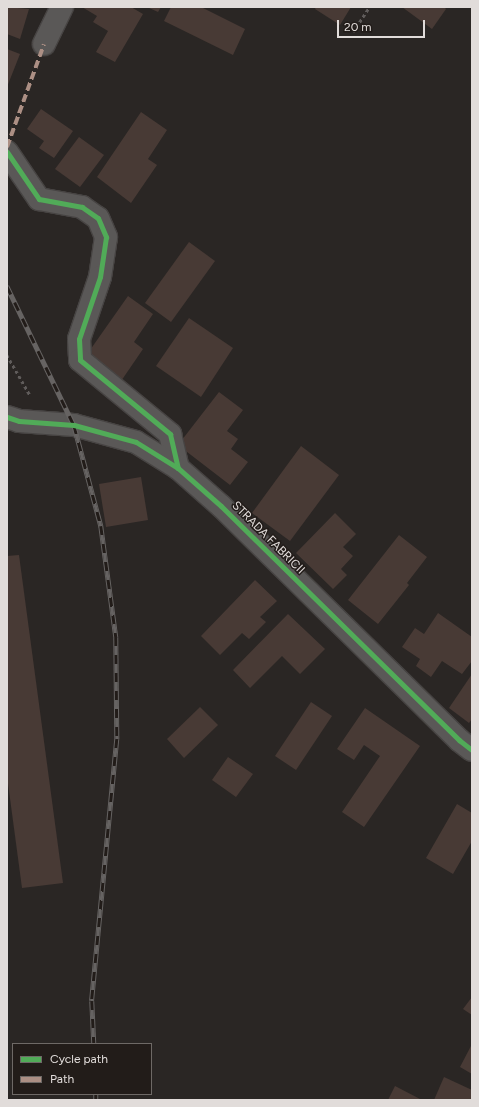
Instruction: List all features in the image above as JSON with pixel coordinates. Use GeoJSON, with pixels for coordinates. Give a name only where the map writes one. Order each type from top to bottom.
{"type":"FeatureCollection","features":[{"type":"Feature","properties":{"kind":"street"},"geometry":{"type":"LineString","coordinates":[[44,44],[62,7]]}},
{"type":"Feature","properties":{"kind":"street"},"geometry":{"type":"LineString","coordinates":[[7,152],[39,199],[82,207],[98,218],[106,237],[100,278],[78,339],[80,360],[170,434],[178,468]]}},
{"type":"Feature","properties":{"kind":"street","name":"STRADA FABRICII"},"geometry":{"type":"LineString","coordinates":[[7,417],[19,421],[74,425],[136,442],[178,468],[221,506],[459,740],[472,750]]}},
{"type":"Feature","properties":{"kind":"path"},"geometry":{"type":"LineString","coordinates":[[353,32],[369,7]]}},
{"type":"Feature","properties":{"kind":"path"},"geometry":{"type":"LineString","coordinates":[[7,355],[47,423]]}},
{"type":"Feature","properties":{"kind":"building"},"geometry":{"type":"Polygon","coordinates":[[[7,7],[29,9],[20,39],[7,34],[7,7]]]}},
{"type":"Feature","properties":{"kind":"building"},"geometry":{"type":"Polygon","coordinates":[[[82,7],[131,7],[143,14],[115,62],[96,52],[108,31],[93,22],[97,16],[82,7]]]}},
{"type":"Feature","properties":{"kind":"building"},"geometry":{"type":"Polygon","coordinates":[[[147,7],[161,7],[158,12],[147,7]]]}},
{"type":"Feature","properties":{"kind":"building"},"geometry":{"type":"Polygon","coordinates":[[[171,7],[201,7],[245,29],[233,55],[164,21],[171,7]]]}},
{"type":"Feature","properties":{"kind":"building"},"geometry":{"type":"Polygon","coordinates":[[[316,7],[351,7],[340,25],[315,9],[316,7]]]}},
{"type":"Feature","properties":{"kind":"building"},"geometry":{"type":"Polygon","coordinates":[[[402,7],[444,7],[446,9],[432,29],[402,7]]]}},
{"type":"Feature","properties":{"kind":"building"},"geometry":{"type":"Polygon","coordinates":[[[7,49],[20,54],[7,87],[7,49]]]}},
{"type":"Feature","properties":{"kind":"building"},"geometry":{"type":"Polygon","coordinates":[[[41,109],[73,131],[54,158],[39,148],[44,141],[27,129],[41,109]]]}},
{"type":"Feature","properties":{"kind":"building"},"geometry":{"type":"Polygon","coordinates":[[[141,112],[167,130],[148,159],[157,165],[131,203],[97,177],[141,112]]]}},
{"type":"Feature","properties":{"kind":"building"},"geometry":{"type":"Polygon","coordinates":[[[79,137],[104,155],[80,187],[55,169],[79,137]]]}},
{"type":"Feature","properties":{"kind":"building"},"geometry":{"type":"Polygon","coordinates":[[[189,242],[215,261],[171,322],[145,303],[189,242]]]}},
{"type":"Feature","properties":{"kind":"building"},"geometry":{"type":"Polygon","coordinates":[[[128,296],[153,314],[134,342],[143,349],[117,387],[83,360],[128,296]]]}},
{"type":"Feature","properties":{"kind":"building"},"geometry":{"type":"Polygon","coordinates":[[[189,318],[233,348],[201,397],[156,366],[189,318]]]}},
{"type":"Feature","properties":{"kind":"building"},"geometry":{"type":"Polygon","coordinates":[[[219,392],[243,410],[227,431],[238,439],[231,449],[248,462],[230,485],[178,445],[219,392]]]}},
{"type":"Feature","properties":{"kind":"building"},"geometry":{"type":"Polygon","coordinates":[[[301,446],[339,475],[290,541],[252,513],[301,446]]]}},
{"type":"Feature","properties":{"kind":"building"},"geometry":{"type":"Polygon","coordinates":[[[141,477],[148,520],[106,527],[99,484],[141,477]]]}},
{"type":"Feature","properties":{"kind":"building"},"geometry":{"type":"Polygon","coordinates":[[[335,513],[356,534],[343,547],[353,556],[341,569],[347,575],[333,589],[296,553],[335,513]]]}},
{"type":"Feature","properties":{"kind":"building"},"geometry":{"type":"Polygon","coordinates":[[[399,535],[427,557],[407,583],[409,585],[378,624],[348,600],[399,535]]]}},
{"type":"Feature","properties":{"kind":"building"},"geometry":{"type":"Polygon","coordinates":[[[19,555],[63,883],[22,888],[7,776],[7,556],[19,555]]]}},
{"type":"Feature","properties":{"kind":"building"},"geometry":{"type":"Polygon","coordinates":[[[255,580],[277,601],[260,617],[266,622],[249,639],[242,633],[220,655],[201,636],[255,580]]]}},
{"type":"Feature","properties":{"kind":"building"},"geometry":{"type":"Polygon","coordinates":[[[438,613],[472,637],[472,661],[462,674],[442,661],[431,677],[416,666],[420,659],[402,647],[415,628],[424,634],[438,613]]]}},
{"type":"Feature","properties":{"kind":"building"},"geometry":{"type":"Polygon","coordinates":[[[288,614],[325,649],[300,674],[282,656],[250,688],[233,670],[288,614]]]}},
{"type":"Feature","properties":{"kind":"building"},"geometry":{"type":"Polygon","coordinates":[[[472,674],[472,719],[469,723],[449,708],[472,674]]]}},
{"type":"Feature","properties":{"kind":"building"},"geometry":{"type":"Polygon","coordinates":[[[311,702],[332,716],[296,770],[275,756],[311,702]]]}},
{"type":"Feature","properties":{"kind":"building"},"geometry":{"type":"Polygon","coordinates":[[[200,707],[218,725],[184,758],[167,739],[200,707]]]}},
{"type":"Feature","properties":{"kind":"building"},"geometry":{"type":"Polygon","coordinates":[[[365,708],[420,746],[364,827],[342,812],[380,756],[364,745],[354,760],[337,749],[365,708]]]}},
{"type":"Feature","properties":{"kind":"building"},"geometry":{"type":"Polygon","coordinates":[[[228,757],[253,774],[236,797],[212,780],[228,757]]]}},
{"type":"Feature","properties":{"kind":"building"},"geometry":{"type":"Polygon","coordinates":[[[457,804],[472,813],[472,841],[453,874],[426,858],[457,804]]]}},
{"type":"Feature","properties":{"kind":"building"},"geometry":{"type":"Polygon","coordinates":[[[472,997],[472,1015],[463,1009],[472,997]]]}},
{"type":"Feature","properties":{"kind":"building"},"geometry":{"type":"Polygon","coordinates":[[[472,1044],[472,1074],[460,1067],[472,1044]]]}},
{"type":"Feature","properties":{"kind":"building"},"geometry":{"type":"Polygon","coordinates":[[[444,1077],[472,1090],[472,1100],[434,1100],[444,1077]]]}},
{"type":"Feature","properties":{"kind":"building"},"geometry":{"type":"Polygon","coordinates":[[[395,1086],[422,1100],[388,1100],[395,1086]]]}},
{"type":"Feature","properties":{"kind":"railway"},"geometry":{"type":"LineString","coordinates":[[7,286],[74,425],[101,526],[116,637],[117,739],[92,1001],[94,1043]]}},
{"type":"Feature","properties":{"kind":"railway"},"geometry":{"type":"LineString","coordinates":[[96,1095],[96,1100]]}},
{"type":"Feature","properties":{"kind":"marked path"},"geometry":{"type":"LineString","coordinates":[[7,147],[44,44]]}},
{"type":"Feature","properties":{"kind":"cycle path"},"geometry":{"type":"LineString","coordinates":[[7,152],[39,199],[82,207],[98,218],[106,237],[100,277],[79,339],[80,360],[170,434],[178,468]]}},
{"type":"Feature","properties":{"kind":"cycle path"},"geometry":{"type":"LineString","coordinates":[[7,417],[19,421],[74,425],[136,442],[178,468],[221,506],[459,740],[472,750]]}}]}
